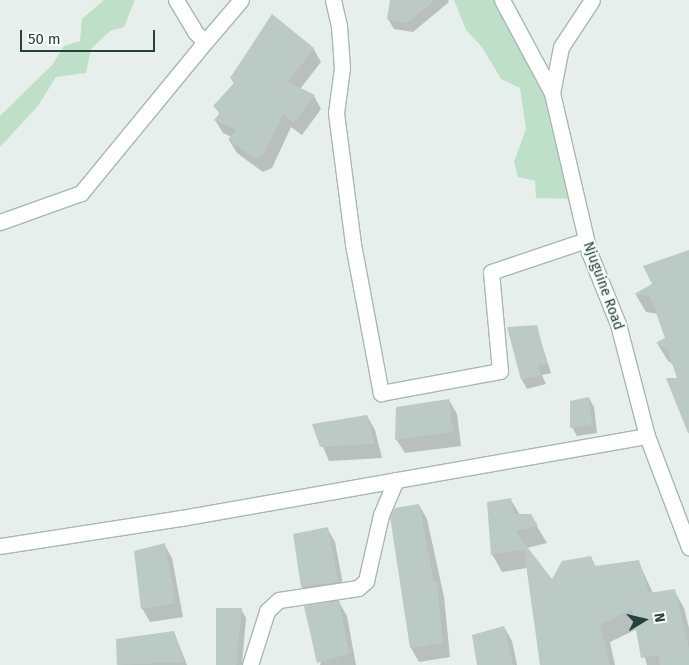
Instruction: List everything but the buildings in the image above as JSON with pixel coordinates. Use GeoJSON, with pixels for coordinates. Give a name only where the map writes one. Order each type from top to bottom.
{"type":"FeatureCollection","features":[{"type":"Feature","properties":{"kind":"street"},"geometry":{"type":"LineString","coordinates":[[176,0],[194,32],[205,42]]}},
{"type":"Feature","properties":{"kind":"street"},"geometry":{"type":"LineString","coordinates":[[0,222],[81,193],[241,0]]}},
{"type":"Feature","properties":{"kind":"street"},"geometry":{"type":"LineString","coordinates":[[333,0],[339,26],[342,68],[336,113],[353,244],[381,393],[500,371],[491,272],[586,240]]}},
{"type":"Feature","properties":{"kind":"street","name":"Njuguine Road"},"geometry":{"type":"LineString","coordinates":[[502,0],[552,93],[586,240],[618,324],[647,436],[689,547]]}},
{"type":"Feature","properties":{"kind":"street"},"geometry":{"type":"LineString","coordinates":[[552,93],[561,47],[592,0]]}},
{"type":"Feature","properties":{"kind":"street"},"geometry":{"type":"LineString","coordinates":[[0,546],[647,436]]}},
{"type":"Feature","properties":{"kind":"street"},"geometry":{"type":"LineString","coordinates":[[250,665],[267,612],[279,600],[358,588],[366,580],[381,515],[396,480]]}},
{"type":"Feature","properties":{"kind":"green space"},"geometry":{"type":"Polygon","coordinates":[[[104,0],[135,0],[124,27],[110,31],[91,49],[86,73],[56,77],[38,106],[0,147],[0,116],[52,65],[64,46],[80,41],[82,19],[104,0]]]}},
{"type":"Feature","properties":{"kind":"green space"},"geometry":{"type":"Polygon","coordinates":[[[454,0],[502,0],[552,93],[576,199],[536,198],[535,181],[518,177],[514,162],[526,129],[520,88],[501,79],[482,47],[466,30],[454,0]]]}}]}
